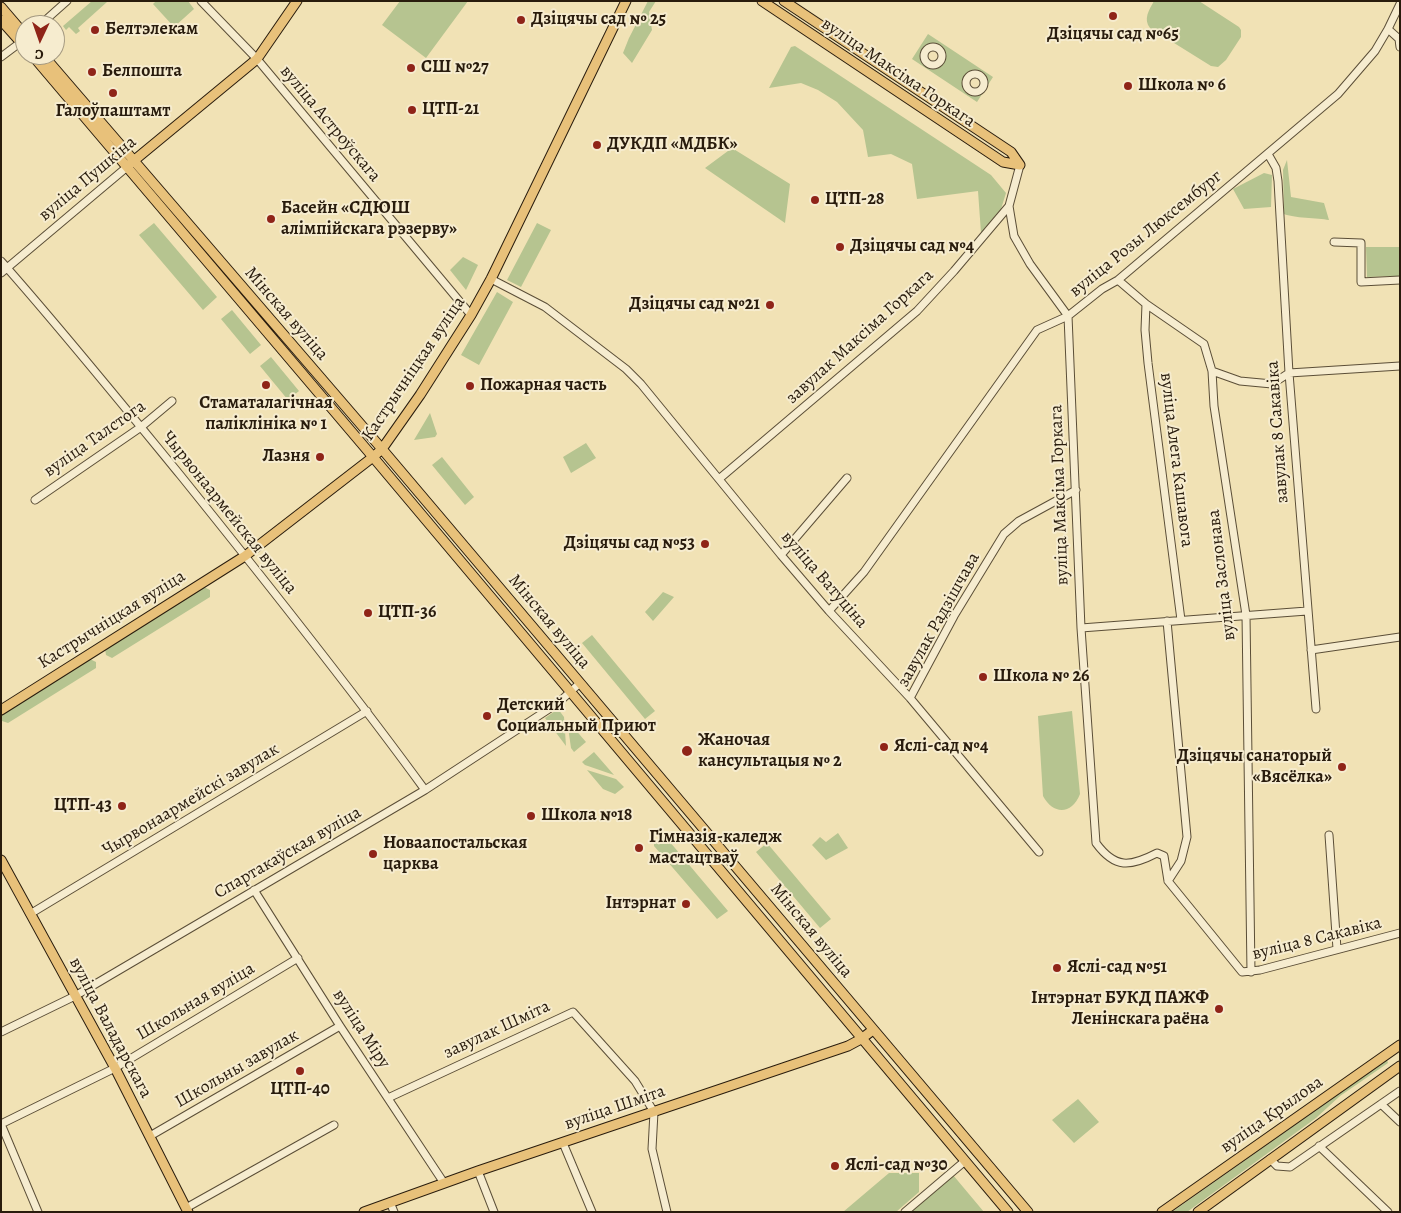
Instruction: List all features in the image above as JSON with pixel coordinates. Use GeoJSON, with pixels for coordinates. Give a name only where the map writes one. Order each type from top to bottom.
{"type":"FeatureCollection","features":[{"type":"Feature","properties":{"kind":"main road","name":"вуліца Пушкіна"},"geometry":{"type":"LineString","coordinates":[[130,164],[257,59],[297,1]]}},
{"type":"Feature","properties":{"kind":"main road","name":"Кастрычніцкая вуліца"},"geometry":{"type":"LineString","coordinates":[[1,710],[245,556],[382,449],[425,387],[471,315],[491,279],[626,1]]}},
{"type":"Feature","properties":{"kind":"main road","name":"вуліца Максіма Горкага"},"geometry":{"type":"LineString","coordinates":[[762,1],[1003,162],[1020,165]]}},
{"type":"Feature","properties":{"kind":"main road","name":"вуліца Максіма Горкага"},"geometry":{"type":"LineString","coordinates":[[784,1],[1011,152],[1020,165]]}},
{"type":"Feature","properties":{"kind":"main road"},"geometry":{"type":"LineString","coordinates":[[1,7],[15,28]]}},
{"type":"Feature","properties":{"kind":"main road"},"geometry":{"type":"LineString","coordinates":[[1,20],[15,33]]}},
{"type":"Feature","properties":{"kind":"main road","name":"Мінская вуліца"},"geometry":{"type":"LineString","coordinates":[[41,65],[382,449],[1028,1212]]}},
{"type":"Feature","properties":{"kind":"main road","name":"Мінская вуліца"},"geometry":{"type":"LineString","coordinates":[[51,65],[130,164],[569,692],[1008,1212]]}},
{"type":"Feature","properties":{"kind":"main road","name":"вуліца Валадарскага"},"geometry":{"type":"LineString","coordinates":[[1,860],[114,1068],[187,1210]]}},
{"type":"Feature","properties":{"kind":"main road","name":"вуліца Шміта"},"geometry":{"type":"LineString","coordinates":[[364,1212],[478,1171],[848,1046],[873,1030]]}},
{"type":"Feature","properties":{"kind":"main road","name":"вуліца Крылова"},"geometry":{"type":"LineString","coordinates":[[1162,1212],[1400,1045]]}},
{"type":"Feature","properties":{"kind":"main road"},"geometry":{"type":"LineString","coordinates":[[1390,1052],[1400,1066]]}},
{"type":"Feature","properties":{"kind":"main road","name":"вуліца Крылова"},"geometry":{"type":"LineString","coordinates":[[1198,1212],[1400,1066]]}},
{"type":"Feature","properties":{"kind":"street"},"geometry":{"type":"LineString","coordinates":[[51,15],[67,1]]}},
{"type":"Feature","properties":{"kind":"street","name":"вуліца Астроўскага"},"geometry":{"type":"LineString","coordinates":[[201,1],[257,59],[471,315]]}},
{"type":"Feature","properties":{"kind":"street","name":"вуліца Розы Люксембург"},"geometry":{"type":"LineString","coordinates":[[829,612],[864,572],[1037,330],[1068,316],[1102,289],[1118,280],[1338,94],[1375,51],[1400,4]]}},
{"type":"Feature","properties":{"kind":"street"},"geometry":{"type":"LineString","coordinates":[[1388,29],[1399,39],[1400,47]]}},
{"type":"Feature","properties":{"kind":"street"},"geometry":{"type":"LineString","coordinates":[[1,58],[15,48]]}},
{"type":"Feature","properties":{"kind":"street","name":"завулак 8 Сакавіка"},"geometry":{"type":"LineString","coordinates":[[1268,154],[1276,168],[1278,181],[1288,373],[1316,709]]}},
{"type":"Feature","properties":{"kind":"street","name":"вуліца Пушкіна"},"geometry":{"type":"LineString","coordinates":[[1,274],[130,164]]}},
{"type":"Feature","properties":{"kind":"street"},"geometry":{"type":"LineString","coordinates":[[1020,165],[1009,206],[1014,236],[1030,264],[1068,316]]}},
{"type":"Feature","properties":{"kind":"street","name":"завулак Максіма Горкага"},"geometry":{"type":"LineString","coordinates":[[719,478],[917,311],[954,272],[1009,206]]}},
{"type":"Feature","properties":{"kind":"street"},"geometry":{"type":"LineString","coordinates":[[1334,242],[1361,243],[1361,282],[1400,280]]}},
{"type":"Feature","properties":{"kind":"street","name":"Чырвонаармейская вуліца"},"geometry":{"type":"LineString","coordinates":[[1,260],[141,427],[245,556],[367,711],[425,790]]}},
{"type":"Feature","properties":{"kind":"street","name":"вуліца Ватуціна"},"geometry":{"type":"LineString","coordinates":[[491,279],[545,307],[626,370],[641,384],[829,612],[910,698]]}},
{"type":"Feature","properties":{"kind":"street","name":"вуліца Заслонава"},"geometry":{"type":"LineString","coordinates":[[1118,280],[1146,304],[1204,344],[1212,371],[1214,406],[1246,615],[1251,972]]}},
{"type":"Feature","properties":{"kind":"street","name":"вуліца Алега Кашавога"},"geometry":{"type":"LineString","coordinates":[[1146,304],[1148,363],[1181,620]]}},
{"type":"Feature","properties":{"kind":"street","name":"вуліца Максіма Горкага"},"geometry":{"type":"LineString","coordinates":[[1068,316],[1081,628],[1096,843],[1113,861],[1124,863],[1140,860],[1157,853],[1164,856],[1168,881]]}},
{"type":"Feature","properties":{"kind":"street"},"geometry":{"type":"LineString","coordinates":[[1212,371],[1240,381],[1272,384],[1288,373],[1400,366]]}},
{"type":"Feature","properties":{"kind":"street","name":"вуліца Талстога"},"geometry":{"type":"LineString","coordinates":[[35,500],[141,427],[172,401]]}},
{"type":"Feature","properties":{"kind":"street"},"geometry":{"type":"LineString","coordinates":[[781,555],[847,478]]}},
{"type":"Feature","properties":{"kind":"street","name":"завулак Радзішчава"},"geometry":{"type":"LineString","coordinates":[[1039,852],[910,698],[954,616],[1004,534],[1019,520],[1076,490]]}},
{"type":"Feature","properties":{"kind":"street"},"geometry":{"type":"LineString","coordinates":[[1081,628],[1307,611]]}},
{"type":"Feature","properties":{"kind":"street"},"geometry":{"type":"LineString","coordinates":[[1167,621],[1188,837],[1181,862],[1168,881]]}},
{"type":"Feature","properties":{"kind":"street"},"geometry":{"type":"LineString","coordinates":[[1311,650],[1400,637]]}},
{"type":"Feature","properties":{"kind":"street","name":"Спартакаўская вуліца"},"geometry":{"type":"LineString","coordinates":[[1,1032],[74,996],[425,790],[558,702],[580,683]]}},
{"type":"Feature","properties":{"kind":"street","name":"Чырвонаармейскі завулак"},"geometry":{"type":"LineString","coordinates":[[30,914],[367,711]]}},
{"type":"Feature","properties":{"kind":"street"},"geometry":{"type":"LineString","coordinates":[[1329,835],[1337,949]]}},
{"type":"Feature","properties":{"kind":"street","name":"вуліца 8 Сакавіка"},"geometry":{"type":"LineString","coordinates":[[1168,881],[1242,972],[1251,972],[1400,933]]}},
{"type":"Feature","properties":{"kind":"street","name":"вуліца Міру"},"geometry":{"type":"LineString","coordinates":[[254,890],[340,1026],[444,1183]]}},
{"type":"Feature","properties":{"kind":"street","name":"Школьная вуліца"},"geometry":{"type":"LineString","coordinates":[[1,1124],[114,1068],[298,958]]}},
{"type":"Feature","properties":{"kind":"street","name":"завулак Шміта"},"geometry":{"type":"LineString","coordinates":[[388,1098],[573,1012],[635,1081],[654,1112]]}},
{"type":"Feature","properties":{"kind":"street","name":"Школьны завулак"},"geometry":{"type":"LineString","coordinates":[[150,1136],[340,1026]]}},
{"type":"Feature","properties":{"kind":"street"},"geometry":{"type":"LineString","coordinates":[[1270,1159],[1277,1166],[1290,1167],[1400,1091]]}},
{"type":"Feature","properties":{"kind":"street"},"geometry":{"type":"LineString","coordinates":[[1381,1104],[1400,1122]]}},
{"type":"Feature","properties":{"kind":"street"},"geometry":{"type":"LineString","coordinates":[[654,1112],[652,1149],[667,1212]]}},
{"type":"Feature","properties":{"kind":"street"},"geometry":{"type":"LineString","coordinates":[[1,1124],[38,1212]]}},
{"type":"Feature","properties":{"kind":"street"},"geometry":{"type":"LineString","coordinates":[[187,1210],[334,1125]]}},
{"type":"Feature","properties":{"kind":"street"},"geometry":{"type":"LineString","coordinates":[[563,1143],[592,1212]]}},
{"type":"Feature","properties":{"kind":"street"},"geometry":{"type":"LineString","coordinates":[[1319,1146],[1388,1212]]}},
{"type":"Feature","properties":{"kind":"street"},"geometry":{"type":"LineString","coordinates":[[905,1212],[965,1161]]}},
{"type":"Feature","properties":{"kind":"street"},"geometry":{"type":"LineString","coordinates":[[478,1171],[494,1212]]}},
{"type":"Feature","properties":{"kind":"street"},"geometry":{"type":"LineString","coordinates":[[390,1202],[394,1212]]}},
{"type":"Feature","properties":{"kind":"green space"},"geometry":{"type":"Polygon","coordinates":[[[92,1],[107,2],[78,28],[80,31],[76,34],[69,27],[66,30],[65,24],[92,1]]]}},
{"type":"Feature","properties":{"kind":"green space"},"geometry":{"type":"Polygon","coordinates":[[[156,1],[188,1],[194,9],[174,27],[153,4],[156,1]]]}},
{"type":"Feature","properties":{"kind":"green space"},"geometry":{"type":"Polygon","coordinates":[[[400,1],[468,1],[426,58],[382,25],[400,1]]]}},
{"type":"Feature","properties":{"kind":"green space"},"geometry":{"type":"Polygon","coordinates":[[[648,1],[656,1],[649,12],[652,30],[632,63],[623,53],[648,1]]]}},
{"type":"Feature","properties":{"kind":"green space"},"geometry":{"type":"Polygon","coordinates":[[[1154,1],[1199,1],[1239,27],[1241,37],[1226,60],[1218,67],[1211,66],[1150,28],[1147,18],[1154,1]]]}},
{"type":"Feature","properties":{"kind":"green space"},"geometry":{"type":"Polygon","coordinates":[[[928,34],[993,77],[977,102],[912,59],[928,34]],[[931,47],[925,51],[923,58],[927,63],[934,65],[940,61],[942,55],[938,49],[931,47]],[[973,74],[967,78],[965,85],[970,92],[976,92],[982,89],[984,82],[980,76],[973,74]]]}},
{"type":"Feature","properties":{"kind":"green space"},"geometry":{"type":"Polygon","coordinates":[[[795,46],[991,175],[1006,193],[1001,209],[981,233],[978,191],[917,199],[912,164],[891,154],[868,157],[863,130],[837,102],[818,90],[801,83],[769,88],[791,47],[795,46]]]}},
{"type":"Feature","properties":{"kind":"green space"},"geometry":{"type":"Polygon","coordinates":[[[732,148],[790,184],[785,223],[705,168],[732,148]]]}},
{"type":"Feature","properties":{"kind":"green space"},"geometry":{"type":"Polygon","coordinates":[[[1287,160],[1291,197],[1324,203],[1329,220],[1284,214],[1283,170],[1287,160]]]}},
{"type":"Feature","properties":{"kind":"green space"},"geometry":{"type":"Polygon","coordinates":[[[1264,173],[1272,175],[1271,207],[1244,209],[1233,189],[1264,173]]]}},
{"type":"Feature","properties":{"kind":"green space"},"geometry":{"type":"Polygon","coordinates":[[[154,223],[217,297],[203,310],[139,235],[154,223]]]}},
{"type":"Feature","properties":{"kind":"green space"},"geometry":{"type":"Polygon","coordinates":[[[537,223],[551,230],[521,287],[507,280],[537,223]]]}},
{"type":"Feature","properties":{"kind":"green space"},"geometry":{"type":"Polygon","coordinates":[[[1366,247],[1400,247],[1400,276],[1367,277],[1366,247]]]}},
{"type":"Feature","properties":{"kind":"green space"},"geometry":{"type":"Polygon","coordinates":[[[463,257],[478,265],[466,290],[450,270],[463,257]]]}},
{"type":"Feature","properties":{"kind":"green space"},"geometry":{"type":"Polygon","coordinates":[[[497,292],[513,302],[479,365],[461,355],[497,292]]]}},
{"type":"Feature","properties":{"kind":"green space"},"geometry":{"type":"Polygon","coordinates":[[[232,310],[261,345],[250,354],[221,319],[232,310]]]}},
{"type":"Feature","properties":{"kind":"green space"},"geometry":{"type":"Polygon","coordinates":[[[271,357],[299,391],[288,400],[260,366],[271,357]]]}},
{"type":"Feature","properties":{"kind":"green space"},"geometry":{"type":"Polygon","coordinates":[[[430,413],[437,434],[435,437],[414,440],[430,413]]]}},
{"type":"Feature","properties":{"kind":"green space"},"geometry":{"type":"Polygon","coordinates":[[[586,443],[596,458],[571,473],[563,457],[586,443]]]}},
{"type":"Feature","properties":{"kind":"green space"},"geometry":{"type":"Polygon","coordinates":[[[442,457],[474,497],[465,505],[432,465],[442,457]]]}},
{"type":"Feature","properties":{"kind":"green space"},"geometry":{"type":"Polygon","coordinates":[[[204,587],[210,590],[210,597],[112,658],[106,655],[105,649],[204,587]]]}},
{"type":"Feature","properties":{"kind":"green space"},"geometry":{"type":"Polygon","coordinates":[[[663,592],[674,597],[653,621],[645,612],[663,592]]]}},
{"type":"Feature","properties":{"kind":"green space"},"geometry":{"type":"Polygon","coordinates":[[[592,635],[655,711],[645,719],[582,643],[592,635]]]}},
{"type":"Feature","properties":{"kind":"green space"},"geometry":{"type":"Polygon","coordinates":[[[90,659],[96,662],[96,668],[8,723],[2,721],[1,714],[90,659]]]}},
{"type":"Feature","properties":{"kind":"green space"},"geometry":{"type":"Polygon","coordinates":[[[558,709],[564,717],[566,746],[545,718],[558,709]]]}},
{"type":"Feature","properties":{"kind":"green space"},"geometry":{"type":"Polygon","coordinates":[[[1072,711],[1080,794],[1072,806],[1062,810],[1052,807],[1043,796],[1038,716],[1072,711]]]}},
{"type":"Feature","properties":{"kind":"green space"},"geometry":{"type":"Polygon","coordinates":[[[567,720],[586,742],[574,752],[571,748],[567,720]]]}},
{"type":"Feature","properties":{"kind":"green space"},"geometry":{"type":"Polygon","coordinates":[[[594,752],[614,775],[585,765],[582,762],[594,752]]]}},
{"type":"Feature","properties":{"kind":"green space"},"geometry":{"type":"Polygon","coordinates":[[[587,770],[616,779],[624,787],[615,794],[603,789],[587,770]]]}},
{"type":"Feature","properties":{"kind":"green space"},"geometry":{"type":"Polygon","coordinates":[[[838,833],[848,848],[826,860],[812,845],[820,837],[826,842],[838,833]]]}},
{"type":"Feature","properties":{"kind":"green space"},"geometry":{"type":"Polygon","coordinates":[[[664,835],[728,911],[717,919],[654,846],[654,843],[664,835]]]}},
{"type":"Feature","properties":{"kind":"green space"},"geometry":{"type":"Polygon","coordinates":[[[767,843],[831,919],[820,928],[756,852],[767,843]]]}},
{"type":"Feature","properties":{"kind":"green space"},"geometry":{"type":"Polygon","coordinates":[[[1387,1060],[1388,1063],[1340,1096],[1316,1118],[1187,1212],[1172,1212],[1387,1060]]]}},
{"type":"Feature","properties":{"kind":"green space"},"geometry":{"type":"Polygon","coordinates":[[[1078,1099],[1099,1122],[1074,1143],[1052,1120],[1078,1099]]]}},
{"type":"Feature","properties":{"kind":"green space"},"geometry":{"type":"Polygon","coordinates":[[[889,1173],[919,1173],[919,1192],[896,1212],[843,1212],[889,1173]]]}},
{"type":"Feature","properties":{"kind":"green space"},"geometry":{"type":"Polygon","coordinates":[[[953,1175],[984,1212],[910,1212],[953,1175]]]}},
{"type":"Feature","properties":{"kind":"place","name":"Дзіцячы сад №65"},"geometry":{"type":"Point","coordinates":[1113,16]}},
{"type":"Feature","properties":{"kind":"place","name":"Дзіцячы сад № 25"},"geometry":{"type":"Point","coordinates":[521,20]}},
{"type":"Feature","properties":{"kind":"place","name":"Белтэлекам"},"geometry":{"type":"Point","coordinates":[95,30]}},
{"type":"Feature","properties":{"kind":"place","name":"СШ №27"},"geometry":{"type":"Point","coordinates":[411,68]}},
{"type":"Feature","properties":{"kind":"place","name":"Белпошта"},"geometry":{"type":"Point","coordinates":[92,72]}},
{"type":"Feature","properties":{"kind":"place","name":"Школа № 6"},"geometry":{"type":"Point","coordinates":[1128,86]}},
{"type":"Feature","properties":{"kind":"place","name":"Галоўпаштамт"},"geometry":{"type":"Point","coordinates":[113,93]}},
{"type":"Feature","properties":{"kind":"place","name":"ЦТП-21"},"geometry":{"type":"Point","coordinates":[412,110]}},
{"type":"Feature","properties":{"kind":"place","name":"ДУКДП «МДБК»"},"geometry":{"type":"Point","coordinates":[597,145]}},
{"type":"Feature","properties":{"kind":"place","name":"ЦТП-28"},"geometry":{"type":"Point","coordinates":[815,200]}},
{"type":"Feature","properties":{"kind":"place","name":"Басейн «СДЮШ алімпійскага рэзерву»"},"geometry":{"type":"Point","coordinates":[271,219]}},
{"type":"Feature","properties":{"kind":"place","name":"Дзіцячы сад №4"},"geometry":{"type":"Point","coordinates":[840,247]}},
{"type":"Feature","properties":{"kind":"place","name":"Дзіцячы сад №21"},"geometry":{"type":"Point","coordinates":[770,305]}},
{"type":"Feature","properties":{"kind":"place","name":"Стаматалагічная паліклініка № 1"},"geometry":{"type":"Point","coordinates":[266,385]}},
{"type":"Feature","properties":{"kind":"place","name":"Пожарная часть"},"geometry":{"type":"Point","coordinates":[470,386]}},
{"type":"Feature","properties":{"kind":"place","name":"Лазня"},"geometry":{"type":"Point","coordinates":[320,457]}},
{"type":"Feature","properties":{"kind":"place","name":"Дзіцячы сад №53"},"geometry":{"type":"Point","coordinates":[705,544]}},
{"type":"Feature","properties":{"kind":"place","name":"ЦТП-36"},"geometry":{"type":"Point","coordinates":[368,613]}},
{"type":"Feature","properties":{"kind":"place","name":"Школа № 26"},"geometry":{"type":"Point","coordinates":[983,677]}},
{"type":"Feature","properties":{"kind":"place","name":"Детский Социальный Приют"},"geometry":{"type":"Point","coordinates":[487,716]}},
{"type":"Feature","properties":{"kind":"place","name":"Яслі-сад №4"},"geometry":{"type":"Point","coordinates":[884,747]}},
{"type":"Feature","properties":{"kind":"place","name":"Жаночая кансультацыя № 2"},"geometry":{"type":"Point","coordinates":[687,751]}},
{"type":"Feature","properties":{"kind":"place","name":"Дзіцячы санаторый «Вясёлка»"},"geometry":{"type":"Point","coordinates":[1342,767]}},
{"type":"Feature","properties":{"kind":"place","name":"ЦТП-43"},"geometry":{"type":"Point","coordinates":[122,806]}},
{"type":"Feature","properties":{"kind":"place","name":"Школа №18"},"geometry":{"type":"Point","coordinates":[531,816]}},
{"type":"Feature","properties":{"kind":"place","name":"Гімназія-каледж мастацтваў"},"geometry":{"type":"Point","coordinates":[639,848]}},
{"type":"Feature","properties":{"kind":"place","name":"Новаапостальская царква"},"geometry":{"type":"Point","coordinates":[373,854]}},
{"type":"Feature","properties":{"kind":"place","name":"Інтэрнат"},"geometry":{"type":"Point","coordinates":[686,904]}},
{"type":"Feature","properties":{"kind":"place","name":"Яслі-сад №51"},"geometry":{"type":"Point","coordinates":[1057,968]}},
{"type":"Feature","properties":{"kind":"place","name":"Інтэрнат БУКД ПАЖФ Ленінскага раёна"},"geometry":{"type":"Point","coordinates":[1219,1009]}},
{"type":"Feature","properties":{"kind":"place","name":"ЦТП-40"},"geometry":{"type":"Point","coordinates":[300,1071]}},
{"type":"Feature","properties":{"kind":"place","name":"Яслі-сад №30"},"geometry":{"type":"Point","coordinates":[835,1166]}}]}
